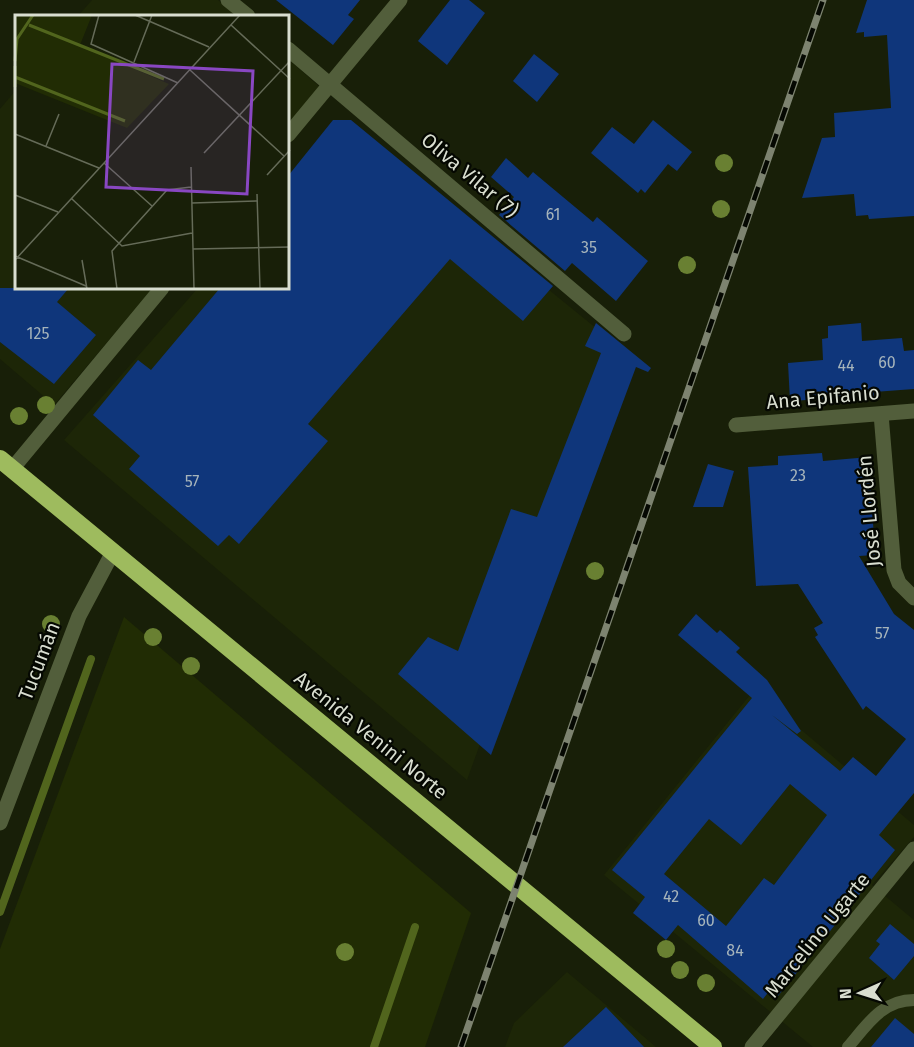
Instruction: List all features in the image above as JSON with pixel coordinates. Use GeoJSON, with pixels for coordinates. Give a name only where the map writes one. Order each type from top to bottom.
{"type":"FeatureCollection","features":[{"type":"Feature","properties":{"kind":"highway","name":"Avenida Venini Norte"},"geometry":{"type":"LineString","coordinates":[[6,464],[713,1047]]}},
{"type":"Feature","properties":{"kind":"street"},"geometry":{"type":"LineString","coordinates":[[228,0],[247,15]]}},
{"type":"Feature","properties":{"kind":"street"},"geometry":{"type":"LineString","coordinates":[[290,133],[400,0]]}},
{"type":"Feature","properties":{"kind":"street","name":"Oliva Vilar (7)"},"geometry":{"type":"LineString","coordinates":[[290,52],[624,334]]}},
{"type":"Feature","properties":{"kind":"street"},"geometry":{"type":"LineString","coordinates":[[6,464],[160,290]]}},
{"type":"Feature","properties":{"kind":"street","name":"Ana Epifanio"},"geometry":{"type":"LineString","coordinates":[[736,425],[914,411]]}},
{"type":"Feature","properties":{"kind":"street","name":"José Llordén"},"geometry":{"type":"LineString","coordinates":[[881,414],[894,570],[899,583],[914,598]]}},
{"type":"Feature","properties":{"kind":"street","name":"Tucumán"},"geometry":{"type":"LineString","coordinates":[[0,823],[79,616],[113,552]]}},
{"type":"Feature","properties":{"kind":"street","name":"Marcelino Ugarte"},"geometry":{"type":"LineString","coordinates":[[752,1047],[914,849]]}},
{"type":"Feature","properties":{"kind":"lane"},"geometry":{"type":"LineString","coordinates":[[848,1047],[881,1009],[902,1000],[914,1000]]}},
{"type":"Feature","properties":{"kind":"shaded area"},"geometry":{"type":"Polygon","coordinates":[[[92,0],[218,0],[236,15],[79,15],[92,0]]]}},
{"type":"Feature","properties":{"kind":"shaded area"},"geometry":{"type":"Polygon","coordinates":[[[290,61],[321,88],[290,125],[290,61]]]}},
{"type":"Feature","properties":{"kind":"shaded area"},"geometry":{"type":"Polygon","coordinates":[[[15,91],[15,290],[151,290],[54,405],[0,359],[0,109],[15,91]]]}},
{"type":"Feature","properties":{"kind":"shaded area"},"geometry":{"type":"Polygon","coordinates":[[[290,187],[538,281],[623,350],[467,780],[64,440],[196,290],[290,290],[290,187]]]}},
{"type":"Feature","properties":{"kind":"shaded area"},"geometry":{"type":"Polygon","coordinates":[[[124,617],[471,913],[425,1047],[0,1047],[0,949],[124,617]]]}},
{"type":"Feature","properties":{"kind":"shaded area"},"geometry":{"type":"Polygon","coordinates":[[[754,690],[914,825],[914,837],[872,885],[914,920],[914,1047],[813,1047],[604,875],[754,690]]]}},
{"type":"Feature","properties":{"kind":"shaded area"},"geometry":{"type":"Polygon","coordinates":[[[567,972],[656,1047],[505,1047],[514,1023],[567,972]]]}},
{"type":"Feature","properties":{"kind":"building"},"geometry":{"type":"Polygon","coordinates":[[[276,0],[360,0],[348,15],[354,19],[333,45],[276,0]]]}},
{"type":"Feature","properties":{"kind":"building"},"geometry":{"type":"Polygon","coordinates":[[[450,0],[469,0],[485,13],[447,65],[418,41],[450,0]]]}},
{"type":"Feature","properties":{"kind":"building"},"geometry":{"type":"Polygon","coordinates":[[[867,0],[914,0],[914,216],[869,219],[868,215],[856,216],[854,194],[802,198],[822,138],[835,137],[834,113],[891,108],[887,35],[864,37],[864,32],[856,33],[867,0]]]}},
{"type":"Feature","properties":{"kind":"building"},"geometry":{"type":"Polygon","coordinates":[[[534,54],[559,74],[537,102],[513,81],[534,54]]]}},
{"type":"Feature","properties":{"kind":"building"},"geometry":{"type":"Polygon","coordinates":[[[333,120],[351,120],[553,286],[523,321],[450,259],[308,424],[328,441],[239,544],[229,535],[218,546],[129,469],[140,456],[93,415],[138,360],[151,370],[218,290],[290,290],[290,174],[333,120]]]}},
{"type":"Feature","properties":{"kind":"building"},"geometry":{"type":"Polygon","coordinates":[[[653,120],[692,152],[677,171],[668,164],[645,193],[641,189],[638,193],[591,153],[612,127],[634,144],[653,120]]]}},
{"type":"Feature","properties":{"kind":"building"},"geometry":{"type":"Polygon","coordinates":[[[506,158],[528,178],[533,172],[593,222],[597,217],[648,261],[616,301],[572,263],[565,271],[499,215],[514,197],[491,177],[506,158]]]}},
{"type":"Feature","properties":{"kind":"building"},"geometry":{"type":"Polygon","coordinates":[[[0,288],[67,290],[57,302],[96,335],[54,384],[0,342],[0,288]]]}},
{"type":"Feature","properties":{"kind":"building"},"geometry":{"type":"Polygon","coordinates":[[[596,323],[651,368],[648,372],[636,367],[491,755],[398,674],[428,637],[458,651],[511,509],[537,517],[601,353],[585,346],[596,323]]]}},
{"type":"Feature","properties":{"kind":"building"},"geometry":{"type":"Polygon","coordinates":[[[861,323],[862,341],[902,338],[904,351],[914,350],[914,389],[874,392],[874,396],[790,401],[788,363],[823,360],[822,339],[828,338],[828,326],[861,323]]]}},
{"type":"Feature","properties":{"kind":"building"},"geometry":{"type":"Polygon","coordinates":[[[822,453],[823,461],[869,457],[875,555],[859,556],[894,614],[914,630],[914,793],[879,835],[895,850],[778,996],[770,990],[763,999],[678,925],[666,940],[633,913],[645,897],[612,870],[752,698],[678,635],[696,614],[717,633],[720,630],[740,648],[736,652],[767,680],[801,731],[797,734],[772,715],[840,771],[853,757],[876,776],[906,739],[866,706],[863,710],[815,637],[818,635],[814,628],[823,623],[798,584],[756,586],[748,467],[778,465],[778,456],[822,453]],[[790,784],[741,845],[709,819],[664,874],[726,926],[764,878],[774,885],[827,815],[790,784]]]}},
{"type":"Feature","properties":{"kind":"building"},"geometry":{"type":"Polygon","coordinates":[[[708,464],[734,471],[723,507],[693,507],[708,464]]]}},
{"type":"Feature","properties":{"kind":"building"},"geometry":{"type":"Polygon","coordinates":[[[890,924],[914,944],[914,956],[894,980],[869,958],[880,944],[876,941],[890,924]]]}},
{"type":"Feature","properties":{"kind":"building"},"geometry":{"type":"Polygon","coordinates":[[[606,1007],[644,1047],[563,1047],[606,1007]]]}},
{"type":"Feature","properties":{"kind":"building"},"geometry":{"type":"Polygon","coordinates":[[[895,1018],[914,1034],[914,1047],[871,1047],[895,1018]]]}},
{"type":"Feature","properties":{"kind":"waterway"},"geometry":{"type":"LineString","coordinates":[[0,912],[91,659]]}},
{"type":"Feature","properties":{"kind":"waterway"},"geometry":{"type":"LineString","coordinates":[[374,1047],[415,927]]}},
{"type":"Feature","properties":{"kind":"railway"},"geometry":{"type":"LineString","coordinates":[[461,1047],[823,0]]}}]}
